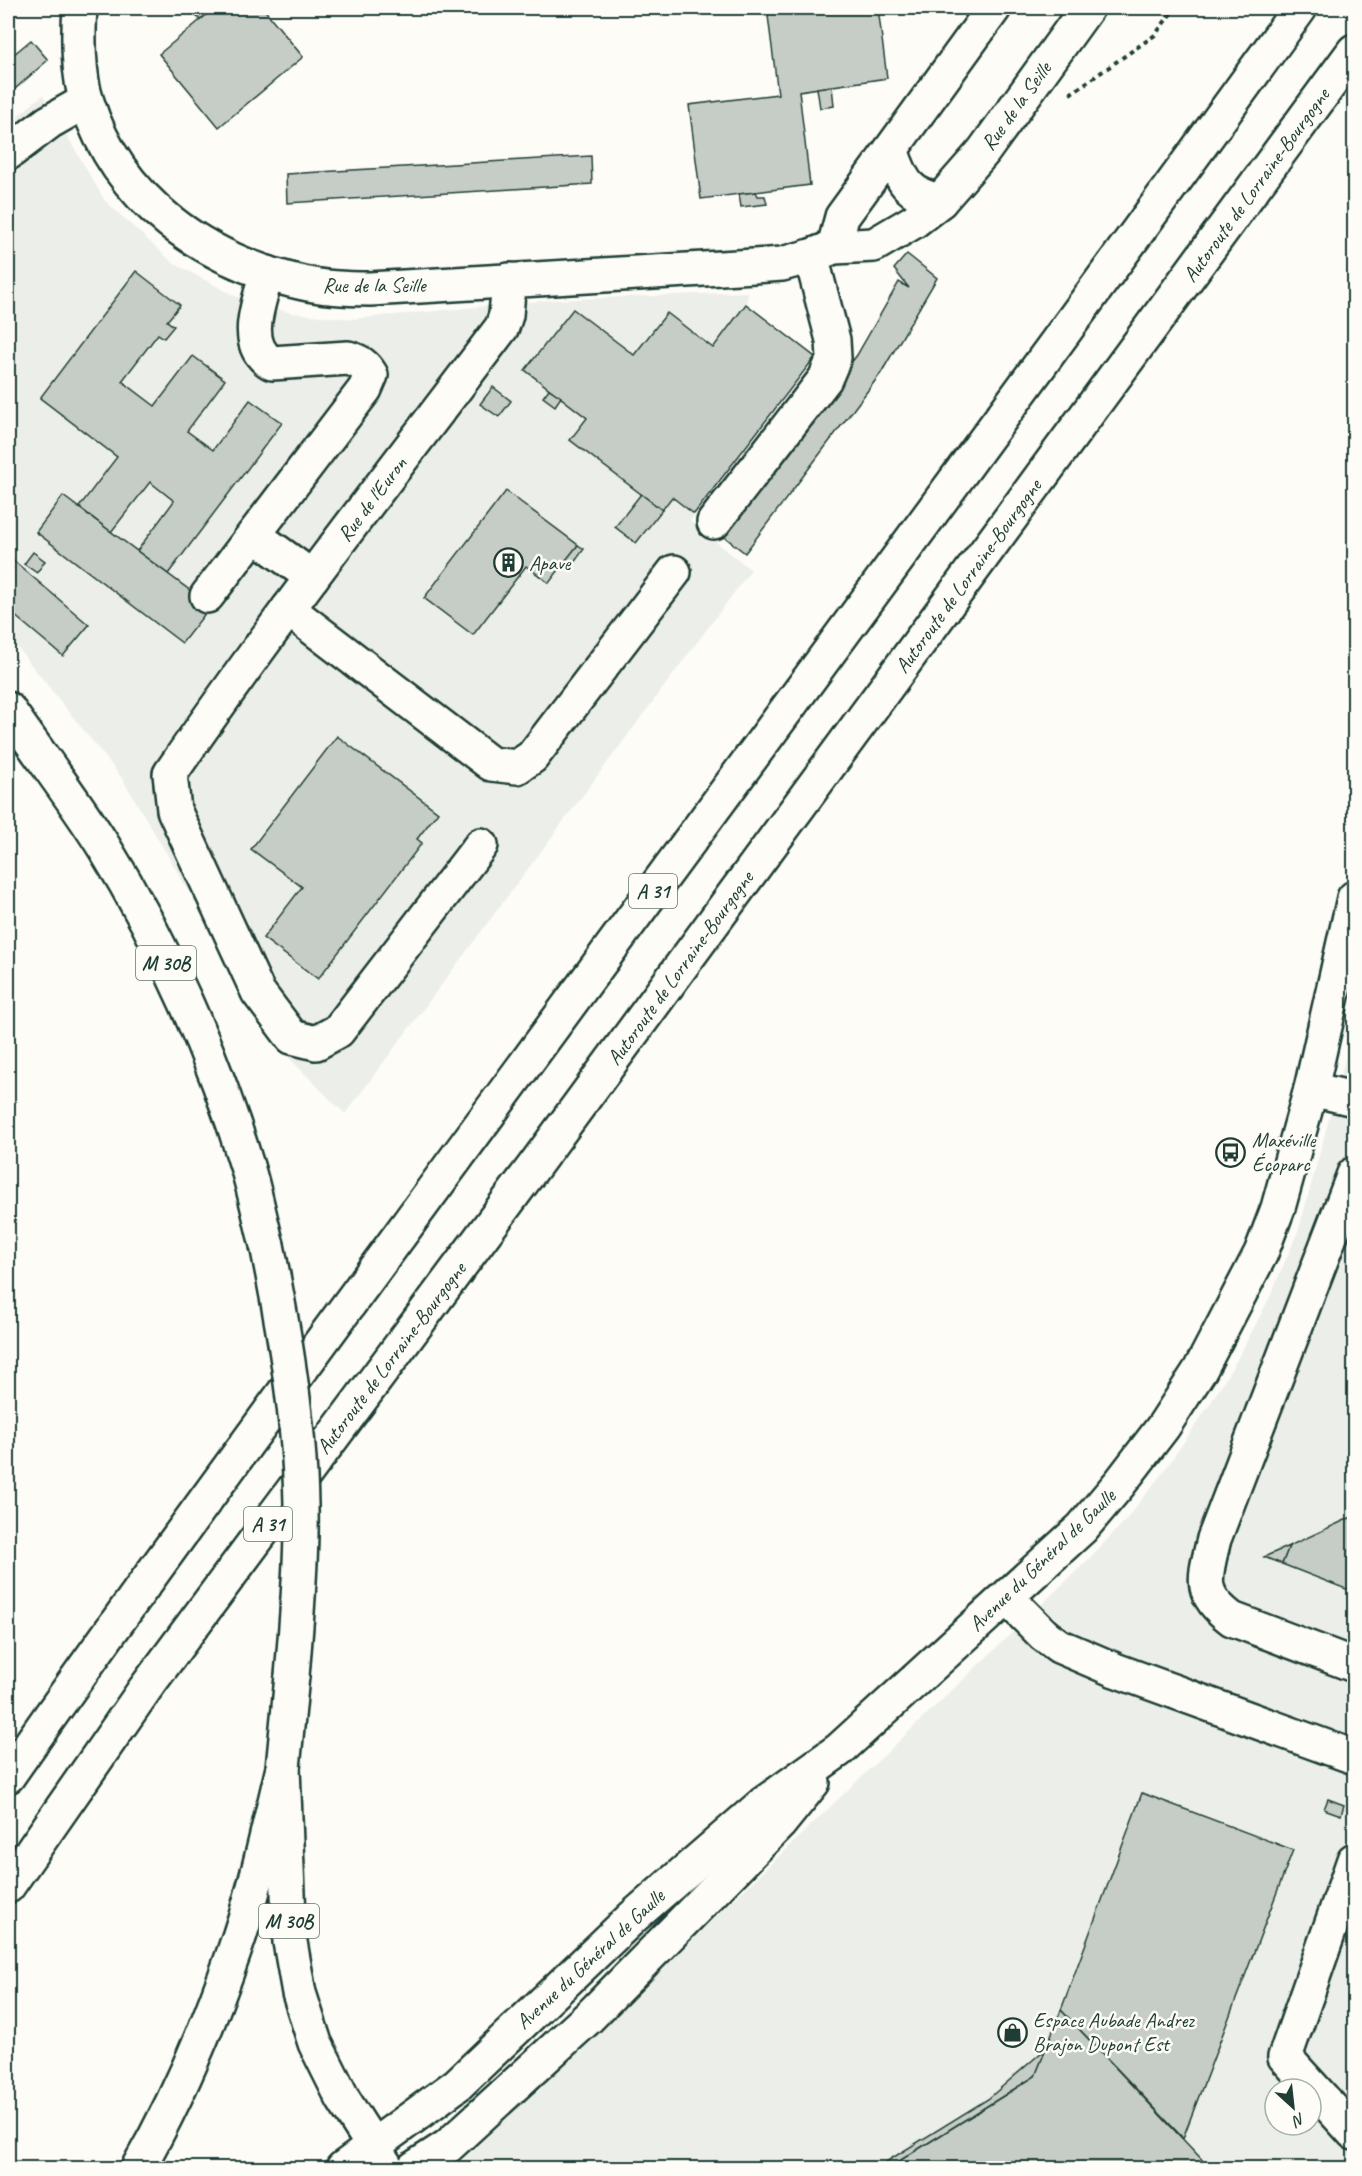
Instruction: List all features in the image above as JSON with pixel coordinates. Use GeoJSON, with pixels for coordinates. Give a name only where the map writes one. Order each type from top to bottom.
{"type":"FeatureCollection","features":[{"type":"Feature","properties":{"kind":"main road","name":"Rue de la Seille"},"geometry":{"type":"LineString","coordinates":[[80,8],[81,63],[86,101],[116,164],[133,187],[156,212],[211,250],[267,273],[304,284],[337,288],[446,285],[782,264],[823,252],[874,245],[913,222],[940,201],[983,152],[1087,8]]}},
{"type":"Feature","properties":{"kind":"main road"},"geometry":{"type":"LineString","coordinates":[[714,522],[825,379],[834,358],[823,252],[842,217],[994,8]]}},
{"type":"Feature","properties":{"kind":"main road","name":"A 31"},"geometry":{"type":"LineString","coordinates":[[8,1776],[105,1638],[583,985],[1065,334],[1300,8]]}},
{"type":"Feature","properties":{"kind":"main road","name":"Autoroute de Lorraine-Bourgogne"},"geometry":{"type":"LineString","coordinates":[[8,1886],[145,1689],[542,1155],[1354,51]]}},
{"type":"Feature","properties":{"kind":"main road"},"geometry":{"type":"LineString","coordinates":[[8,153],[49,122],[86,101]]}},
{"type":"Feature","properties":{"kind":"main road"},"geometry":{"type":"LineString","coordinates":[[891,150],[906,185],[913,192],[940,201]]}},
{"type":"Feature","properties":{"kind":"main road"},"geometry":{"type":"LineString","coordinates":[[207,596],[365,389],[371,375],[358,361],[348,358],[272,363],[264,359],[256,342],[254,329],[256,310],[267,273]]}},
{"type":"Feature","properties":{"kind":"main road","name":"Rue de l'Euron"},"geometry":{"type":"LineString","coordinates":[[482,845],[338,1031],[315,1043],[292,1037],[258,992],[174,810],[170,774],[288,609],[502,327],[506,315],[509,280]]}},
{"type":"Feature","properties":{"kind":"main road"},"geometry":{"type":"LineString","coordinates":[[254,535],[312,578]]}},
{"type":"Feature","properties":{"kind":"main road"},"geometry":{"type":"LineString","coordinates":[[288,609],[491,764],[517,767],[532,757],[674,572]]}},
{"type":"Feature","properties":{"kind":"main road","name":"M 30B"},"geometry":{"type":"LineString","coordinates":[[8,709],[103,846],[165,960],[198,1032],[248,1166],[267,1245],[288,1358],[300,1493],[301,1534],[292,1676],[282,1768],[290,1942],[299,1993],[315,2043],[343,2099],[380,2158]]}},
{"type":"Feature","properties":{"kind":"main road","name":"Avenue du Général de Gaulle"},"geometry":{"type":"LineString","coordinates":[[343,2169],[380,2158],[634,1916],[763,1804],[838,1750],[1007,1598],[1082,1528],[1120,1483],[1163,1427],[1200,1370],[1261,1253],[1278,1208],[1311,1089],[1354,898]]}},
{"type":"Feature","properties":{"kind":"main road"},"geometry":{"type":"LineString","coordinates":[[1311,1089],[1354,1099]]}},
{"type":"Feature","properties":{"kind":"main road"},"geometry":{"type":"LineString","coordinates":[[1354,1174],[1214,1539],[1205,1578],[1210,1598],[1218,1609],[1232,1619],[1354,1665]]}},
{"type":"Feature","properties":{"kind":"main road"},"geometry":{"type":"LineString","coordinates":[[1007,1598],[1044,1635],[1059,1646],[1115,1670],[1354,1757]]}},
{"type":"Feature","properties":{"kind":"main road","name":"Avenue du Général de Gaulle"},"geometry":{"type":"LineString","coordinates":[[414,2169],[448,2146],[635,1972],[779,1824],[838,1750]]}},
{"type":"Feature","properties":{"kind":"main road"},"geometry":{"type":"LineString","coordinates":[[138,2169],[197,2048],[234,1951],[282,1768]]}},
{"type":"Feature","properties":{"kind":"main road"},"geometry":{"type":"LineString","coordinates":[[1354,1860],[1285,2056],[1354,2133]]}},
{"type":"Feature","properties":{"kind":"path"},"geometry":{"type":"LineString","coordinates":[[1066,98],[1155,35],[1175,8]]}},
{"type":"Feature","properties":{"kind":"shaded area"},"geometry":{"type":"Polygon","coordinates":[[[43,95],[105,201],[173,263],[237,297],[291,313],[352,319],[552,300],[749,292],[746,304],[815,357],[690,521],[751,570],[345,1114],[285,1054],[122,778],[8,636],[8,124],[43,95]]]}},
{"type":"Feature","properties":{"kind":"shaded area"},"geometry":{"type":"Polygon","coordinates":[[[1354,1027],[1354,2168],[462,2168],[462,2161],[488,2130],[592,2035],[1084,1564],[1124,1522],[1164,1471],[1208,1407],[1238,1358],[1269,1299],[1299,1229],[1354,1027]]]}},
{"type":"Feature","properties":{"kind":"building"},"geometry":{"type":"Polygon","coordinates":[[[189,8],[211,8],[213,10],[200,20],[189,8]]]}},
{"type":"Feature","properties":{"kind":"building"},"geometry":{"type":"Polygon","coordinates":[[[215,8],[263,8],[303,57],[219,127],[159,54],[215,8]]]}},
{"type":"Feature","properties":{"kind":"building"},"geometry":{"type":"Polygon","coordinates":[[[767,8],[878,8],[887,78],[799,91],[810,185],[701,199],[689,105],[778,94],[767,8]]]}},
{"type":"Feature","properties":{"kind":"building"},"geometry":{"type":"Polygon","coordinates":[[[31,40],[48,60],[8,95],[8,59],[31,40]]]}},
{"type":"Feature","properties":{"kind":"building"},"geometry":{"type":"Polygon","coordinates":[[[832,86],[834,106],[820,108],[817,88],[832,86]]]}},
{"type":"Feature","properties":{"kind":"building"},"geometry":{"type":"Polygon","coordinates":[[[591,156],[592,184],[287,203],[286,174],[591,156]]]}},
{"type":"Feature","properties":{"kind":"building"},"geometry":{"type":"Polygon","coordinates":[[[756,192],[758,196],[765,196],[767,204],[741,207],[739,194],[756,192]]]}},
{"type":"Feature","properties":{"kind":"building"},"geometry":{"type":"Polygon","coordinates":[[[907,254],[937,278],[881,373],[745,553],[721,534],[857,355],[899,282],[909,288],[894,269],[907,254]]]}},
{"type":"Feature","properties":{"kind":"building"},"geometry":{"type":"Polygon","coordinates":[[[136,271],[180,305],[167,321],[174,326],[164,338],[158,334],[122,381],[155,406],[193,356],[225,380],[187,431],[213,450],[250,400],[282,423],[168,574],[137,551],[174,501],[150,482],[111,532],[79,507],[117,457],[40,398],[136,271]]]}},
{"type":"Feature","properties":{"kind":"building"},"geometry":{"type":"Polygon","coordinates":[[[746,304],[815,357],[694,514],[672,497],[662,510],[570,440],[587,418],[525,370],[573,309],[634,355],[667,313],[713,348],[746,304]]]}},
{"type":"Feature","properties":{"kind":"building"},"geometry":{"type":"Polygon","coordinates":[[[493,387],[511,401],[499,417],[480,404],[493,387]]]}},
{"type":"Feature","properties":{"kind":"building"},"geometry":{"type":"Polygon","coordinates":[[[549,389],[561,397],[555,406],[543,397],[549,389]]]}},
{"type":"Feature","properties":{"kind":"building","name":"Apave"},"geometry":{"type":"Polygon","coordinates":[[[506,491],[578,545],[549,583],[526,566],[473,635],[424,598],[506,491]]]}},
{"type":"Feature","properties":{"kind":"building"},"geometry":{"type":"Polygon","coordinates":[[[641,494],[662,510],[636,543],[615,527],[641,494]]]}},
{"type":"Feature","properties":{"kind":"building"},"geometry":{"type":"Polygon","coordinates":[[[63,496],[211,606],[182,643],[36,532],[63,496]]]}},
{"type":"Feature","properties":{"kind":"building"},"geometry":{"type":"Polygon","coordinates":[[[578,545],[584,549],[573,564],[566,560],[578,545]]]}},
{"type":"Feature","properties":{"kind":"building"},"geometry":{"type":"Polygon","coordinates":[[[33,552],[45,561],[37,573],[24,564],[33,552]]]}},
{"type":"Feature","properties":{"kind":"building"},"geometry":{"type":"Polygon","coordinates":[[[14,561],[89,625],[63,656],[8,610],[8,569],[14,561]]]}},
{"type":"Feature","properties":{"kind":"building"},"geometry":{"type":"Polygon","coordinates":[[[337,736],[438,812],[417,839],[422,843],[318,979],[263,938],[302,887],[251,849],[337,736]]]}},
{"type":"Feature","properties":{"kind":"building"},"geometry":{"type":"Polygon","coordinates":[[[1354,1516],[1354,1586],[1346,1589],[1282,1564],[1289,1546],[1354,1516]]]}},
{"type":"Feature","properties":{"kind":"building"},"geometry":{"type":"Polygon","coordinates":[[[1289,1546],[1282,1564],[1264,1557],[1289,1546]]]}},
{"type":"Feature","properties":{"kind":"building"},"geometry":{"type":"Polygon","coordinates":[[[1142,1793],[1293,1850],[1183,2138],[1061,2010],[1142,1793]]]}},
{"type":"Feature","properties":{"kind":"building"},"geometry":{"type":"Polygon","coordinates":[[[1328,1799],[1344,1805],[1341,1815],[1324,1809],[1328,1799]]]}},
{"type":"Feature","properties":{"kind":"building"},"geometry":{"type":"Polygon","coordinates":[[[1061,2010],[1210,2168],[888,2168],[1035,2076],[1061,2010]]]}},
{"type":"Feature","properties":{"kind":"building"},"geometry":{"type":"Polygon","coordinates":[[[1042,2052],[1044,2054],[1035,2076],[888,2168],[876,2168],[988,2099],[1042,2052]]]}},
{"type":"Feature","properties":{"kind":"place","name":"Apave"},"geometry":{"type":"Point","coordinates":[508,563]}},
{"type":"Feature","properties":{"kind":"place","name":"Maxéville Écoparc"},"geometry":{"type":"Point","coordinates":[1231,1152]}},
{"type":"Feature","properties":{"kind":"place","name":"Espace Aubade Andrez Brajon Dupont Est"},"geometry":{"type":"Point","coordinates":[1012,2032]}}]}
